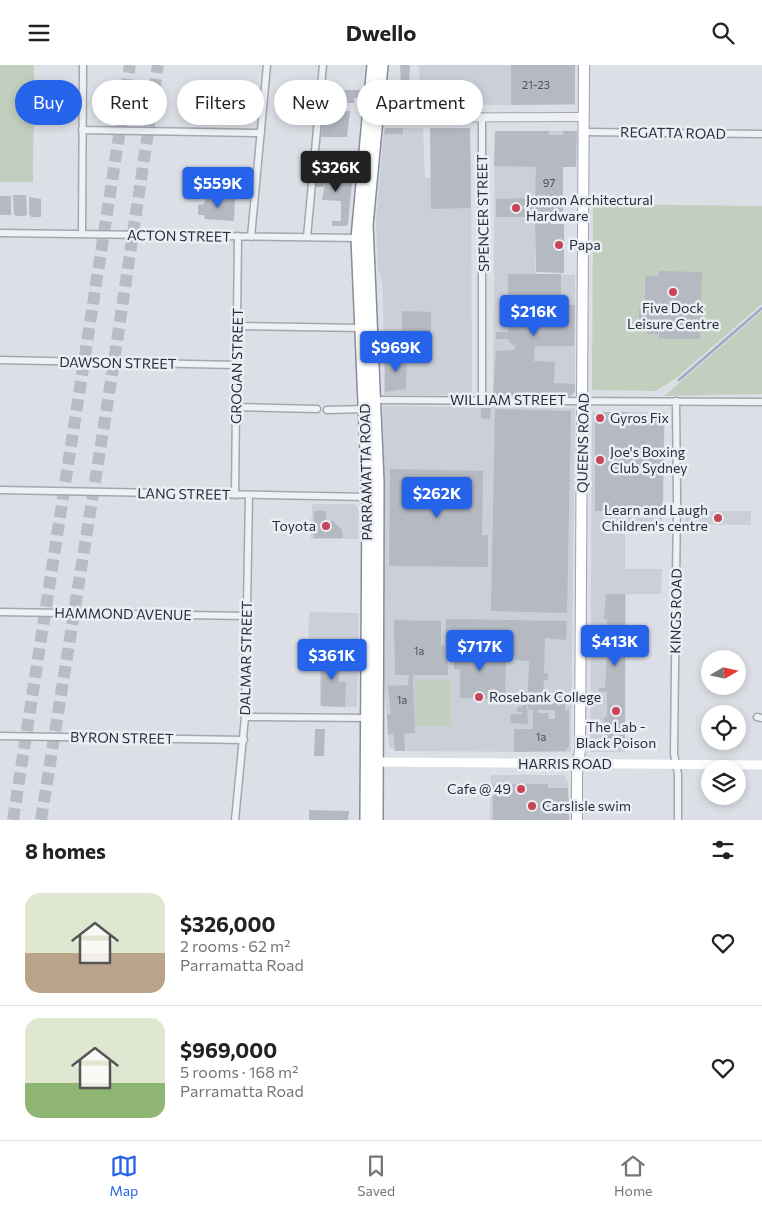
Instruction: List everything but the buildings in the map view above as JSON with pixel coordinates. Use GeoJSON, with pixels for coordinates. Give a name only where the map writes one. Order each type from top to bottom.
{"type":"FeatureCollection","features":[{"type":"Feature","properties":{"kind":"highway","name":"PARRAMATTA ROAD"},"geometry":{"type":"LineString","coordinates":[[373,65],[358,238],[368,497],[368,719],[378,820]]}},
{"type":"Feature","properties":{"kind":"highway","name":"PARRAMATTA ROAD"},"geometry":{"type":"LineString","coordinates":[[381,80],[382,65]]}},
{"type":"Feature","properties":{"kind":"highway","name":"PARRAMATTA ROAD"},"geometry":{"type":"LineString","coordinates":[[366,820],[373,762],[378,524],[367,225],[376,125]]}},
{"type":"Feature","properties":{"kind":"main road","name":"QUEENS ROAD"},"geometry":{"type":"LineString","coordinates":[[577,820],[584,401],[584,65]]}},
{"type":"Feature","properties":{"kind":"main road","name":"HARRIS ROAD"},"geometry":{"type":"LineString","coordinates":[[373,762],[762,765]]}},
{"type":"Feature","properties":{"kind":"street"},"geometry":{"type":"LineString","coordinates":[[82,235],[83,65]]}},
{"type":"Feature","properties":{"kind":"street"},"geometry":{"type":"LineString","coordinates":[[251,237],[267,65]]}},
{"type":"Feature","properties":{"kind":"street"},"geometry":{"type":"LineString","coordinates":[[307,237],[323,65]]}},
{"type":"Feature","properties":{"kind":"street"},"geometry":{"type":"LineString","coordinates":[[483,117],[584,117]]}},
{"type":"Feature","properties":{"kind":"street","name":"SPENCER STREET"},"geometry":{"type":"LineString","coordinates":[[482,125],[482,400]]}},
{"type":"Feature","properties":{"kind":"street"},"geometry":{"type":"LineString","coordinates":[[82,130],[261,133]]}},
{"type":"Feature","properties":{"kind":"street","name":"REGATTA ROAD"},"geometry":{"type":"LineString","coordinates":[[584,132],[762,134]]}},
{"type":"Feature","properties":{"kind":"street","name":"ACTON STREET"},"geometry":{"type":"LineString","coordinates":[[0,233],[358,238]]}},
{"type":"Feature","properties":{"kind":"street","name":"GROGAN STREET"},"geometry":{"type":"LineString","coordinates":[[235,495],[238,237]]}},
{"type":"Feature","properties":{"kind":"street"},"geometry":{"type":"LineString","coordinates":[[237,326],[361,328]]}},
{"type":"Feature","properties":{"kind":"street","name":"DAWSON STREET"},"geometry":{"type":"LineString","coordinates":[[0,360],[236,365]]}},
{"type":"Feature","properties":{"kind":"street","name":"WILLIAM STREET"},"geometry":{"type":"LineString","coordinates":[[374,401],[762,402]]}},
{"type":"Feature","properties":{"kind":"street","name":"KINGS ROAD"},"geometry":{"type":"LineString","coordinates":[[676,401],[677,498],[674,754],[678,820]]}},
{"type":"Feature","properties":{"kind":"street"},"geometry":{"type":"LineString","coordinates":[[236,407],[317,409]]}},
{"type":"Feature","properties":{"kind":"street"},"geometry":{"type":"LineString","coordinates":[[327,410],[365,409]]}},
{"type":"Feature","properties":{"kind":"street","name":"LANG STREET"},"geometry":{"type":"LineString","coordinates":[[0,490],[368,497]]}},
{"type":"Feature","properties":{"kind":"street","name":"DALMAR STREET"},"geometry":{"type":"LineString","coordinates":[[235,820],[244,741],[249,495]]}},
{"type":"Feature","properties":{"kind":"street","name":"HAMMOND AVENUE"},"geometry":{"type":"LineString","coordinates":[[0,612],[247,616]]}},
{"type":"Feature","properties":{"kind":"street"},"geometry":{"type":"LineString","coordinates":[[245,717],[368,719]]}},
{"type":"Feature","properties":{"kind":"street","name":"BYRON STREET"},"geometry":{"type":"LineString","coordinates":[[0,736],[244,741]]}},
{"type":"Feature","properties":{"kind":"shaded area"},"geometry":{"type":"Polygon","coordinates":[[[419,65],[575,65],[575,105],[483,105],[483,80],[419,80],[419,65]]]}},
{"type":"Feature","properties":{"kind":"shaded area"},"geometry":{"type":"Polygon","coordinates":[[[384,128],[423,128],[425,178],[431,178],[431,155],[471,154],[472,395],[384,395],[383,299],[382,280],[378,269],[376,223],[384,128]]]}},
{"type":"Feature","properties":{"kind":"shaded area"},"geometry":{"type":"Polygon","coordinates":[[[495,131],[577,131],[576,167],[536,167],[535,274],[575,275],[575,392],[570,396],[493,396],[495,131]]]}},
{"type":"Feature","properties":{"kind":"shaded area"},"geometry":{"type":"Polygon","coordinates":[[[383,406],[575,408],[570,752],[395,751],[389,747],[384,679],[383,406]]]}},
{"type":"Feature","properties":{"kind":"shaded area"},"geometry":{"type":"Polygon","coordinates":[[[592,412],[665,412],[662,527],[625,528],[625,569],[662,569],[661,594],[626,594],[625,752],[590,752],[592,412]]]}},
{"type":"Feature","properties":{"kind":"shaded area"},"geometry":{"type":"Polygon","coordinates":[[[312,504],[354,504],[359,510],[358,539],[311,539],[312,504]]]}},
{"type":"Feature","properties":{"kind":"shaded area","name":"Learn and Laugh Children's centre"},"geometry":{"type":"Polygon","coordinates":[[[685,511],[751,511],[751,525],[685,524],[685,511]]]}},
{"type":"Feature","properties":{"kind":"shaded area"},"geometry":{"type":"Polygon","coordinates":[[[309,612],[359,613],[357,707],[320,706],[320,669],[308,669],[309,612]]]}},
{"type":"Feature","properties":{"kind":"shaded area"},"geometry":{"type":"Polygon","coordinates":[[[491,775],[564,775],[568,782],[569,820],[490,820],[491,775]]]}},
{"type":"Feature","properties":{"kind":"green space"},"geometry":{"type":"Polygon","coordinates":[[[0,65],[34,65],[34,80],[15,80],[15,125],[33,125],[33,182],[0,182],[0,65]]]}},
{"type":"Feature","properties":{"kind":"green space"},"geometry":{"type":"Polygon","coordinates":[[[593,204],[762,206],[762,304],[675,379],[656,391],[592,390],[593,204]]]}},
{"type":"Feature","properties":{"kind":"green space"},"geometry":{"type":"Polygon","coordinates":[[[762,311],[762,394],[664,396],[762,311]]]}},
{"type":"Feature","properties":{"kind":"green space"},"geometry":{"type":"Polygon","coordinates":[[[415,680],[451,680],[451,726],[415,726],[415,680]]]}},
{"type":"Feature","properties":{"kind":"waterway"},"geometry":{"type":"LineString","coordinates":[[679,380],[762,308]]}},
{"type":"Feature","properties":{"kind":"tunnel"},"geometry":{"type":"LineString","coordinates":[[13,820],[130,65]]}},
{"type":"Feature","properties":{"kind":"tunnel"},"geometry":{"type":"LineString","coordinates":[[41,820],[112,375],[158,65]]}},
{"type":"Feature","properties":{"kind":"place","name":"Jomon Architectural Hardware"},"geometry":{"type":"Point","coordinates":[516,208]}},
{"type":"Feature","properties":{"kind":"place","name":"Papa"},"geometry":{"type":"Point","coordinates":[559,245]}},
{"type":"Feature","properties":{"kind":"place","name":"Five Dock Leisure Centre"},"geometry":{"type":"Point","coordinates":[673,292]}},
{"type":"Feature","properties":{"kind":"place","name":"Gyros Fix"},"geometry":{"type":"Point","coordinates":[600,418]}},
{"type":"Feature","properties":{"kind":"place","name":"Joe's Boxing Club Sydney"},"geometry":{"type":"Point","coordinates":[600,460]}},
{"type":"Feature","properties":{"kind":"place","name":"Learn and Laugh Children's centre"},"geometry":{"type":"Point","coordinates":[718,518]}},
{"type":"Feature","properties":{"kind":"place","name":"Toyota"},"geometry":{"type":"Point","coordinates":[326,526]}},
{"type":"Feature","properties":{"kind":"place","name":"Rosebank College"},"geometry":{"type":"Point","coordinates":[479,697]}},
{"type":"Feature","properties":{"kind":"place","name":"The Lab - Black Poison"},"geometry":{"type":"Point","coordinates":[616,711]}},
{"type":"Feature","properties":{"kind":"place","name":"Cafe @ 49"},"geometry":{"type":"Point","coordinates":[521,789]}},
{"type":"Feature","properties":{"kind":"place","name":"Carslisle swim"},"geometry":{"type":"Point","coordinates":[532,806]}}]}
